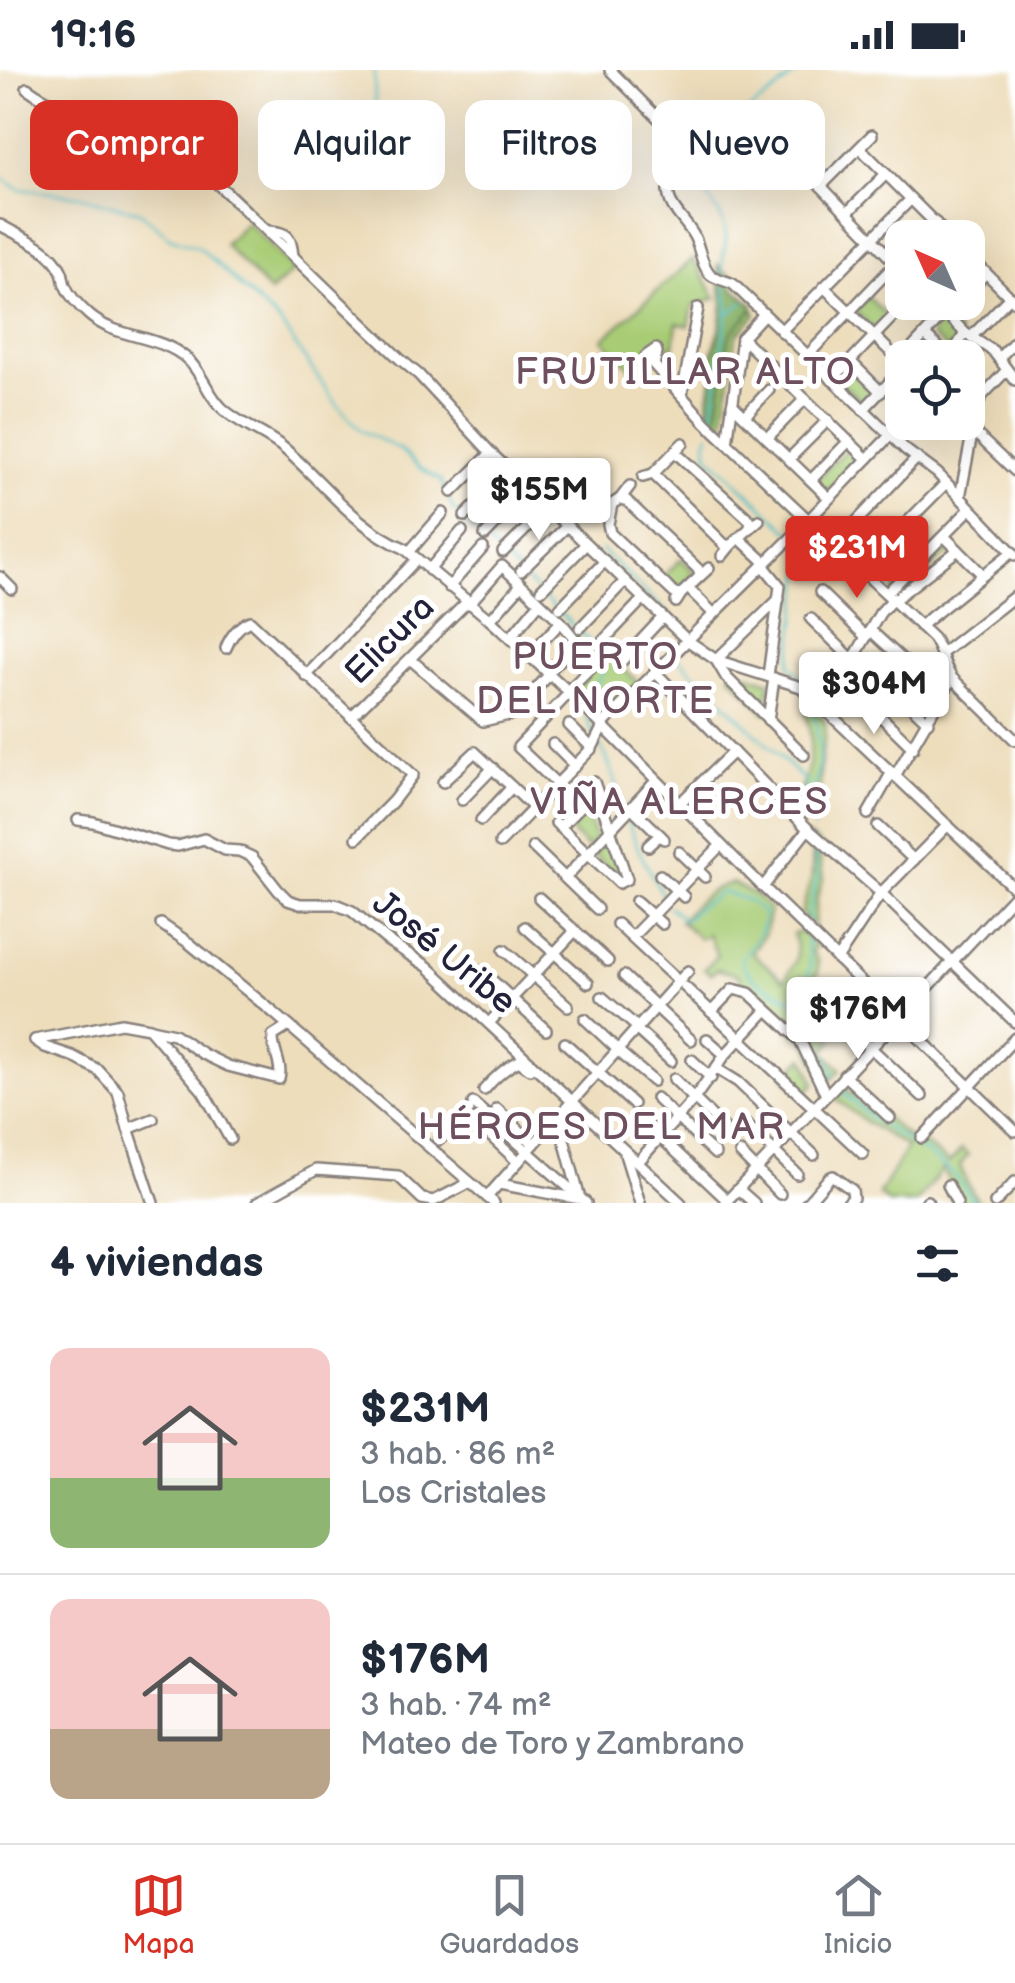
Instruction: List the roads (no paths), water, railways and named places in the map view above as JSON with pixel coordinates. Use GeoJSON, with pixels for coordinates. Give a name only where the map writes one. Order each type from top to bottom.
{"type":"FeatureCollection","features":[{"type":"Feature","properties":{"kind":"street"},"geometry":{"type":"LineString","coordinates":[[610,70],[683,143],[690,156],[686,168],[668,190],[668,203],[688,226],[707,270],[713,277],[734,284],[885,431]]}},
{"type":"Feature","properties":{"kind":"street"},"geometry":{"type":"LineString","coordinates":[[27,88],[57,106],[78,111],[104,113],[130,107],[144,114],[400,360],[420,374],[490,453],[688,640],[716,660],[801,687],[1015,892],[726,1202],[640,1118]]}},
{"type":"Feature","properties":{"kind":"street"},"geometry":{"type":"LineString","coordinates":[[872,136],[820,185],[885,250]]}},
{"type":"Feature","properties":{"kind":"street"},"geometry":{"type":"LineString","coordinates":[[860,148],[932,220]]}},
{"type":"Feature","properties":{"kind":"street"},"geometry":{"type":"LineString","coordinates":[[847,213],[886,174]]}},
{"type":"Feature","properties":{"kind":"street"},"geometry":{"type":"LineString","coordinates":[[781,331],[911,198]]}},
{"type":"Feature","properties":{"kind":"street"},"geometry":{"type":"LineString","coordinates":[[0,225],[53,258],[66,289],[102,326],[164,345],[188,359],[207,391],[232,418],[284,448],[366,526],[410,553],[530,655],[763,888],[1015,1131]]}},
{"type":"Feature","properties":{"kind":"street"},"geometry":{"type":"LineString","coordinates":[[964,340],[1013,299],[986,273]]}},
{"type":"Feature","properties":{"kind":"street"},"geometry":{"type":"LineString","coordinates":[[807,356],[885,277]]}},
{"type":"Feature","properties":{"kind":"street"},"geometry":{"type":"LineString","coordinates":[[824,287],[885,346]]}},
{"type":"Feature","properties":{"kind":"street"},"geometry":{"type":"LineString","coordinates":[[682,395],[698,308]]}},
{"type":"Feature","properties":{"kind":"street"},"geometry":{"type":"LineString","coordinates":[[727,443],[742,338],[764,314]]}},
{"type":"Feature","properties":{"kind":"street"},"geometry":{"type":"LineString","coordinates":[[832,380],[890,320]]}},
{"type":"Feature","properties":{"kind":"street"},"geometry":{"type":"LineString","coordinates":[[921,340],[939,320]]}},
{"type":"Feature","properties":{"kind":"street"},"geometry":{"type":"LineString","coordinates":[[952,320],[999,358],[1015,380]]}},
{"type":"Feature","properties":{"kind":"street"},"geometry":{"type":"LineString","coordinates":[[925,335],[930,340]]}},
{"type":"Feature","properties":{"kind":"street"},"geometry":{"type":"LineString","coordinates":[[742,338],[867,459]]}},
{"type":"Feature","properties":{"kind":"street"},"geometry":{"type":"LineString","coordinates":[[999,358],[1015,341]]}},
{"type":"Feature","properties":{"kind":"street"},"geometry":{"type":"LineString","coordinates":[[650,360],[727,443],[920,626],[936,643],[952,678],[1015,740]]}},
{"type":"Feature","properties":{"kind":"street"},"geometry":{"type":"LineString","coordinates":[[851,362],[881,392]]}},
{"type":"Feature","properties":{"kind":"street"},"geometry":{"type":"LineString","coordinates":[[985,393],[1008,370]]}},
{"type":"Feature","properties":{"kind":"street"},"geometry":{"type":"LineString","coordinates":[[863,410],[885,386]]}},
{"type":"Feature","properties":{"kind":"street"},"geometry":{"type":"LineString","coordinates":[[745,416],[769,390]]}},
{"type":"Feature","properties":{"kind":"street"},"geometry":{"type":"LineString","coordinates":[[768,438],[805,399]]}},
{"type":"Feature","properties":{"kind":"street"},"geometry":{"type":"LineString","coordinates":[[732,404],[830,498]]}},
{"type":"Feature","properties":{"kind":"street"},"geometry":{"type":"LineString","coordinates":[[789,459],[828,420]]}},
{"type":"Feature","properties":{"kind":"street"},"geometry":{"type":"LineString","coordinates":[[500,843],[575,766],[595,743],[603,726],[654,672],[886,440]]}},
{"type":"Feature","properties":{"kind":"street"},"geometry":{"type":"LineString","coordinates":[[895,440],[930,467],[1013,554],[982,574],[920,626]]}},
{"type":"Feature","properties":{"kind":"street"},"geometry":{"type":"LineString","coordinates":[[960,497],[971,440]]}},
{"type":"Feature","properties":{"kind":"street"},"geometry":{"type":"LineString","coordinates":[[983,440],[1015,471]]}},
{"type":"Feature","properties":{"kind":"street"},"geometry":{"type":"LineString","coordinates":[[811,480],[849,441]]}},
{"type":"Feature","properties":{"kind":"street"},"geometry":{"type":"LineString","coordinates":[[684,442],[648,475],[725,545],[745,533]]}},
{"type":"Feature","properties":{"kind":"street"},"geometry":{"type":"LineString","coordinates":[[452,492],[490,453]]}},
{"type":"Feature","properties":{"kind":"street"},"geometry":{"type":"LineString","coordinates":[[676,453],[751,521],[745,533],[722,556]]}},
{"type":"Feature","properties":{"kind":"street"},"geometry":{"type":"LineString","coordinates":[[835,544],[917,458]]}},
{"type":"Feature","properties":{"kind":"street"},"geometry":{"type":"LineString","coordinates":[[465,516],[510,470]]}},
{"type":"Feature","properties":{"kind":"street"},"geometry":{"type":"LineString","coordinates":[[861,570],[946,483]]}},
{"type":"Feature","properties":{"kind":"street"},"geometry":{"type":"LineString","coordinates":[[630,486],[612,504],[608,528],[674,593],[684,592],[716,612]]}},
{"type":"Feature","properties":{"kind":"street"},"geometry":{"type":"LineString","coordinates":[[485,534],[530,488]]}},
{"type":"Feature","properties":{"kind":"street"},"geometry":{"type":"LineString","coordinates":[[620,499],[626,500],[704,572],[684,592]]}},
{"type":"Feature","properties":{"kind":"street"},"geometry":{"type":"LineString","coordinates":[[503,552],[548,507]]}},
{"type":"Feature","properties":{"kind":"street"},"geometry":{"type":"LineString","coordinates":[[825,708],[880,613],[970,509]]}},
{"type":"Feature","properties":{"kind":"street"},"geometry":{"type":"LineString","coordinates":[[306,676],[443,513]]}},
{"type":"Feature","properties":{"kind":"street"},"geometry":{"type":"LineString","coordinates":[[521,571],[567,526]]}},
{"type":"Feature","properties":{"kind":"street"},"geometry":{"type":"LineString","coordinates":[[428,570],[462,531]]}},
{"type":"Feature","properties":{"kind":"street"},"geometry":{"type":"LineString","coordinates":[[745,533],[779,581],[768,720]]}},
{"type":"Feature","properties":{"kind":"street"},"geometry":{"type":"LineString","coordinates":[[944,536],[982,574]]}},
{"type":"Feature","properties":{"kind":"street"},"geometry":{"type":"LineString","coordinates":[[541,590],[586,544]]}},
{"type":"Feature","properties":{"kind":"street"},"geometry":{"type":"LineString","coordinates":[[449,587],[483,548]]}},
{"type":"Feature","properties":{"kind":"street"},"geometry":{"type":"LineString","coordinates":[[891,598],[958,550]]}},
{"type":"Feature","properties":{"kind":"street"},"geometry":{"type":"LineString","coordinates":[[560,608],[605,562]]}},
{"type":"Feature","properties":{"kind":"street","name":"Elicura"},"geometry":{"type":"LineString","coordinates":[[351,717],[502,566],[520,586]]}},
{"type":"Feature","properties":{"kind":"street"},"geometry":{"type":"LineString","coordinates":[[0,576],[12,589]]}},
{"type":"Feature","properties":{"kind":"street"},"geometry":{"type":"LineString","coordinates":[[580,628],[625,581]]}},
{"type":"Feature","properties":{"kind":"street"},"geometry":{"type":"LineString","coordinates":[[490,620],[520,586],[561,622],[595,664],[518,747],[557,784]]}},
{"type":"Feature","properties":{"kind":"street"},"geometry":{"type":"LineString","coordinates":[[820,592],[942,696]]}},
{"type":"Feature","properties":{"kind":"street"},"geometry":{"type":"LineString","coordinates":[[941,654],[1015,596]]}},
{"type":"Feature","properties":{"kind":"street"},"geometry":{"type":"LineString","coordinates":[[603,641],[643,599]]}},
{"type":"Feature","properties":{"kind":"street"},"geometry":{"type":"LineString","coordinates":[[716,660],[779,599]]}},
{"type":"Feature","properties":{"kind":"street"},"geometry":{"type":"LineString","coordinates":[[510,638],[540,603]]}},
{"type":"Feature","properties":{"kind":"street"},"geometry":{"type":"LineString","coordinates":[[618,664],[663,617]]}},
{"type":"Feature","properties":{"kind":"street"},"geometry":{"type":"LineString","coordinates":[[811,619],[928,722]]}},
{"type":"Feature","properties":{"kind":"street"},"geometry":{"type":"LineString","coordinates":[[226,648],[229,638],[250,621],[413,776],[357,838]]}},
{"type":"Feature","properties":{"kind":"street"},"geometry":{"type":"LineString","coordinates":[[530,655],[561,622]]}},
{"type":"Feature","properties":{"kind":"street"},"geometry":{"type":"LineString","coordinates":[[410,659],[483,720],[512,714],[577,643]]}},
{"type":"Feature","properties":{"kind":"street"},"geometry":{"type":"LineString","coordinates":[[716,660],[726,676],[804,755]]}},
{"type":"Feature","properties":{"kind":"street"},"geometry":{"type":"LineString","coordinates":[[654,672],[808,829],[1015,1022]]}},
{"type":"Feature","properties":{"kind":"street"},"geometry":{"type":"LineString","coordinates":[[868,814],[913,748],[952,678]]}},
{"type":"Feature","properties":{"kind":"street"},"geometry":{"type":"LineString","coordinates":[[862,698],[913,748]]}},
{"type":"Feature","properties":{"kind":"street"},"geometry":{"type":"LineString","coordinates":[[569,725],[595,743]]}},
{"type":"Feature","properties":{"kind":"street"},"geometry":{"type":"LineString","coordinates":[[553,744],[575,766]]}},
{"type":"Feature","properties":{"kind":"street"},"geometry":{"type":"LineString","coordinates":[[443,782],[474,752],[534,808]]}},
{"type":"Feature","properties":{"kind":"street"},"geometry":{"type":"LineString","coordinates":[[679,804],[733,752]]}},
{"type":"Feature","properties":{"kind":"street"},"geometry":{"type":"LineString","coordinates":[[462,800],[493,768]]}},
{"type":"Feature","properties":{"kind":"street"},"geometry":{"type":"LineString","coordinates":[[565,878],[658,782]]}},
{"type":"Feature","properties":{"kind":"street"},"geometry":{"type":"LineString","coordinates":[[595,786],[626,878],[621,884],[588,854],[558,825],[595,786]]}},
{"type":"Feature","properties":{"kind":"street"},"geometry":{"type":"LineString","coordinates":[[481,820],[512,788]]}},
{"type":"Feature","properties":{"kind":"street"},"geometry":{"type":"LineString","coordinates":[[632,808],[662,837],[648,846]]}},
{"type":"Feature","properties":{"kind":"street","name":"José Uribe"},"geometry":{"type":"LineString","coordinates":[[78,820],[168,845],[204,838],[258,862],[288,900],[310,905],[334,904],[352,911],[427,966],[682,1203]]}},
{"type":"Feature","properties":{"kind":"street"},"geometry":{"type":"LineString","coordinates":[[837,959],[881,894],[948,825]]}},
{"type":"Feature","properties":{"kind":"street"},"geometry":{"type":"LineString","coordinates":[[878,826],[914,860]]}},
{"type":"Feature","properties":{"kind":"street"},"geometry":{"type":"LineString","coordinates":[[763,888],[808,829]]}},
{"type":"Feature","properties":{"kind":"street"},"geometry":{"type":"LineString","coordinates":[[632,938],[657,920],[664,903],[701,874],[721,845]]}},
{"type":"Feature","properties":{"kind":"street"},"geometry":{"type":"LineString","coordinates":[[532,847],[598,909]]}},
{"type":"Feature","properties":{"kind":"street"},"geometry":{"type":"LineString","coordinates":[[679,852],[701,874]]}},
{"type":"Feature","properties":{"kind":"street"},"geometry":{"type":"LineString","coordinates":[[660,875],[680,894]]}},
{"type":"Feature","properties":{"kind":"street"},"geometry":{"type":"LineString","coordinates":[[539,898],[608,961]]}},
{"type":"Feature","properties":{"kind":"street"},"geometry":{"type":"LineString","coordinates":[[636,901],[657,920]]}},
{"type":"Feature","properties":{"kind":"street"},"geometry":{"type":"LineString","coordinates":[[162,924],[289,1026],[490,1200],[499,1184],[656,1006],[682,984],[688,971]]}},
{"type":"Feature","properties":{"kind":"street"},"geometry":{"type":"LineString","coordinates":[[617,924],[863,1154]]}},
{"type":"Feature","properties":{"kind":"street"},"geometry":{"type":"LineString","coordinates":[[525,927],[588,984]]}},
{"type":"Feature","properties":{"kind":"street"},"geometry":{"type":"LineString","coordinates":[[490,1023],[575,931]]}},
{"type":"Feature","properties":{"kind":"street"},"geometry":{"type":"LineString","coordinates":[[504,950],[568,1006]]}},
{"type":"Feature","properties":{"kind":"street"},"geometry":{"type":"LineString","coordinates":[[482,971],[546,1030]]}},
{"type":"Feature","properties":{"kind":"street"},"geometry":{"type":"LineString","coordinates":[[624,976],[691,1040]]}},
{"type":"Feature","properties":{"kind":"street"},"geometry":{"type":"LineString","coordinates":[[712,1012],[733,989],[749,993],[800,1040],[826,1095]]}},
{"type":"Feature","properties":{"kind":"street"},"geometry":{"type":"LineString","coordinates":[[602,997],[672,1061]]}},
{"type":"Feature","properties":{"kind":"street"},"geometry":{"type":"LineString","coordinates":[[820,1000],[922,1096]]}},
{"type":"Feature","properties":{"kind":"street"},"geometry":{"type":"LineString","coordinates":[[638,1162],[694,1099],[725,1055],[768,1010]]}},
{"type":"Feature","properties":{"kind":"street"},"geometry":{"type":"LineString","coordinates":[[585,1019],[653,1082]]}},
{"type":"Feature","properties":{"kind":"street"},"geometry":{"type":"LineString","coordinates":[[153,1203],[118,1092],[98,1070],[34,1040],[121,1023],[174,1034],[228,1066],[279,1079],[282,1070],[274,1036],[289,1026]]}},
{"type":"Feature","properties":{"kind":"street"},"geometry":{"type":"LineString","coordinates":[[149,1028],[203,1090],[230,1139]]}},
{"type":"Feature","properties":{"kind":"street"},"geometry":{"type":"LineString","coordinates":[[922,1138],[1015,1038]]}},
{"type":"Feature","properties":{"kind":"street"},"geometry":{"type":"LineString","coordinates":[[707,1039],[725,1055]]}},
{"type":"Feature","properties":{"kind":"street"},"geometry":{"type":"LineString","coordinates":[[566,1043],[634,1104]]}},
{"type":"Feature","properties":{"kind":"street"},"geometry":{"type":"LineString","coordinates":[[484,1090],[514,1062],[519,1060],[532,1071],[536,1067]]}},
{"type":"Feature","properties":{"kind":"street"},"geometry":{"type":"LineString","coordinates":[[692,1060],[738,1082],[814,1155]]}},
{"type":"Feature","properties":{"kind":"street"},"geometry":{"type":"LineString","coordinates":[[844,1075],[890,1118]]}},
{"type":"Feature","properties":{"kind":"street"},"geometry":{"type":"LineString","coordinates":[[674,1080],[724,1128]]}},
{"type":"Feature","properties":{"kind":"street"},"geometry":{"type":"LineString","coordinates":[[656,1098],[716,1154]]}},
{"type":"Feature","properties":{"kind":"street"},"geometry":{"type":"LineString","coordinates":[[468,1109],[485,1113],[530,1148]]}},
{"type":"Feature","properties":{"kind":"street"},"geometry":{"type":"LineString","coordinates":[[468,1109],[472,1120],[485,1113]]}},
{"type":"Feature","properties":{"kind":"street"},"geometry":{"type":"LineString","coordinates":[[439,1140],[468,1109]]}},
{"type":"Feature","properties":{"kind":"street"},"geometry":{"type":"LineString","coordinates":[[496,1109],[583,1201]]}},
{"type":"Feature","properties":{"kind":"street"},"geometry":{"type":"LineString","coordinates":[[558,1117],[583,1201]]}},
{"type":"Feature","properties":{"kind":"street"},"geometry":{"type":"LineString","coordinates":[[128,1129],[153,1119]]}},
{"type":"Feature","properties":{"kind":"street"},"geometry":{"type":"LineString","coordinates":[[747,1125],[797,1174]]}},
{"type":"Feature","properties":{"kind":"street"},"geometry":{"type":"LineString","coordinates":[[481,1126],[518,1162]]}},
{"type":"Feature","properties":{"kind":"street"},"geometry":{"type":"LineString","coordinates":[[624,1149],[640,1203]]}},
{"type":"Feature","properties":{"kind":"street"},"geometry":{"type":"LineString","coordinates":[[740,1153],[780,1194]]}},
{"type":"Feature","properties":{"kind":"street"},"geometry":{"type":"LineString","coordinates":[[258,1203],[316,1170],[398,1176],[428,1201],[470,1183]]}},
{"type":"Feature","properties":{"kind":"street"},"geometry":{"type":"LineString","coordinates":[[807,1203],[833,1176],[852,1190],[854,1196],[848,1203]]}},
{"type":"Feature","properties":{"kind":"street"},"geometry":{"type":"LineString","coordinates":[[995,1203],[1015,1182]]}},
{"type":"Feature","properties":{"kind":"street"},"geometry":{"type":"LineString","coordinates":[[499,1184],[583,1201]]}},
{"type":"Feature","properties":{"kind":"street"},"geometry":{"type":"LineString","coordinates":[[948,1185],[957,1203]]}},
{"type":"Feature","properties":{"kind":"street"},"geometry":{"type":"LineString","coordinates":[[738,1189],[754,1203]]}},
{"type":"Feature","properties":{"kind":"waterway"},"geometry":{"type":"LineString","coordinates":[[374,70],[375,100]]}},
{"type":"Feature","properties":{"kind":"waterway"},"geometry":{"type":"LineString","coordinates":[[723,273],[725,227],[702,190],[730,157],[744,114],[800,70]]}},
{"type":"Feature","properties":{"kind":"waterway"},"geometry":{"type":"LineString","coordinates":[[0,176],[18,189],[80,196],[140,212],[171,238],[200,248],[280,323],[338,406],[362,431],[399,449],[441,481],[453,509],[594,646],[603,671],[587,704]]}},
{"type":"Feature","properties":{"kind":"waterway"},"geometry":{"type":"LineString","coordinates":[[712,421],[728,305],[725,287]]}},
{"type":"Feature","properties":{"kind":"waterway"},"geometry":{"type":"LineString","coordinates":[[726,315],[744,302]]}},
{"type":"Feature","properties":{"kind":"waterway"},"geometry":{"type":"LineString","coordinates":[[709,434],[708,455],[790,532]]}},
{"type":"Feature","properties":{"kind":"waterway"},"geometry":{"type":"LineString","coordinates":[[795,538],[805,547],[790,665],[814,690]]}},
{"type":"Feature","properties":{"kind":"waterway"},"geometry":{"type":"LineString","coordinates":[[601,550],[684,629]]}},
{"type":"Feature","properties":{"kind":"waterway"},"geometry":{"type":"LineString","coordinates":[[678,658],[804,780],[807,791]]}},
{"type":"Feature","properties":{"kind":"waterway"},"geometry":{"type":"LineString","coordinates":[[813,709],[819,740],[818,772],[811,792],[807,791],[799,807],[814,828]]}},
{"type":"Feature","properties":{"kind":"waterway"},"geometry":{"type":"LineString","coordinates":[[587,717],[594,737]]}},
{"type":"Feature","properties":{"kind":"waterway"},"geometry":{"type":"LineString","coordinates":[[599,744],[624,809]]}},
{"type":"Feature","properties":{"kind":"waterway"},"geometry":{"type":"LineString","coordinates":[[627,820],[665,900]]}},
{"type":"Feature","properties":{"kind":"waterway"},"geometry":{"type":"LineString","coordinates":[[809,924],[817,878],[814,841]]}},
{"type":"Feature","properties":{"kind":"waterway"},"geometry":{"type":"LineString","coordinates":[[669,907],[684,920],[722,892],[748,900],[764,913],[760,933],[741,960],[758,982],[798,1004],[834,1076]]}},
{"type":"Feature","properties":{"kind":"waterway"},"geometry":{"type":"LineString","coordinates":[[798,1002],[811,967],[807,939]]}},
{"type":"Feature","properties":{"kind":"waterway"},"geometry":{"type":"LineString","coordinates":[[839,1089],[871,1118],[955,1175],[975,1203]]}},
{"type":"Feature","properties":{"kind":"district","name":"FRUTILLAR ALTO"},"geometry":{"type":"Point","coordinates":[686,372]}},
{"type":"Feature","properties":{"kind":"district","name":"PUERTO DEL NORTE"},"geometry":{"type":"Point","coordinates":[596,679]}},
{"type":"Feature","properties":{"kind":"district","name":"VIÑA ALERCES"},"geometry":{"type":"Point","coordinates":[680,802]}},
{"type":"Feature","properties":{"kind":"district","name":"HÉROES DEL MAR"},"geometry":{"type":"Point","coordinates":[602,1127]}}]}
